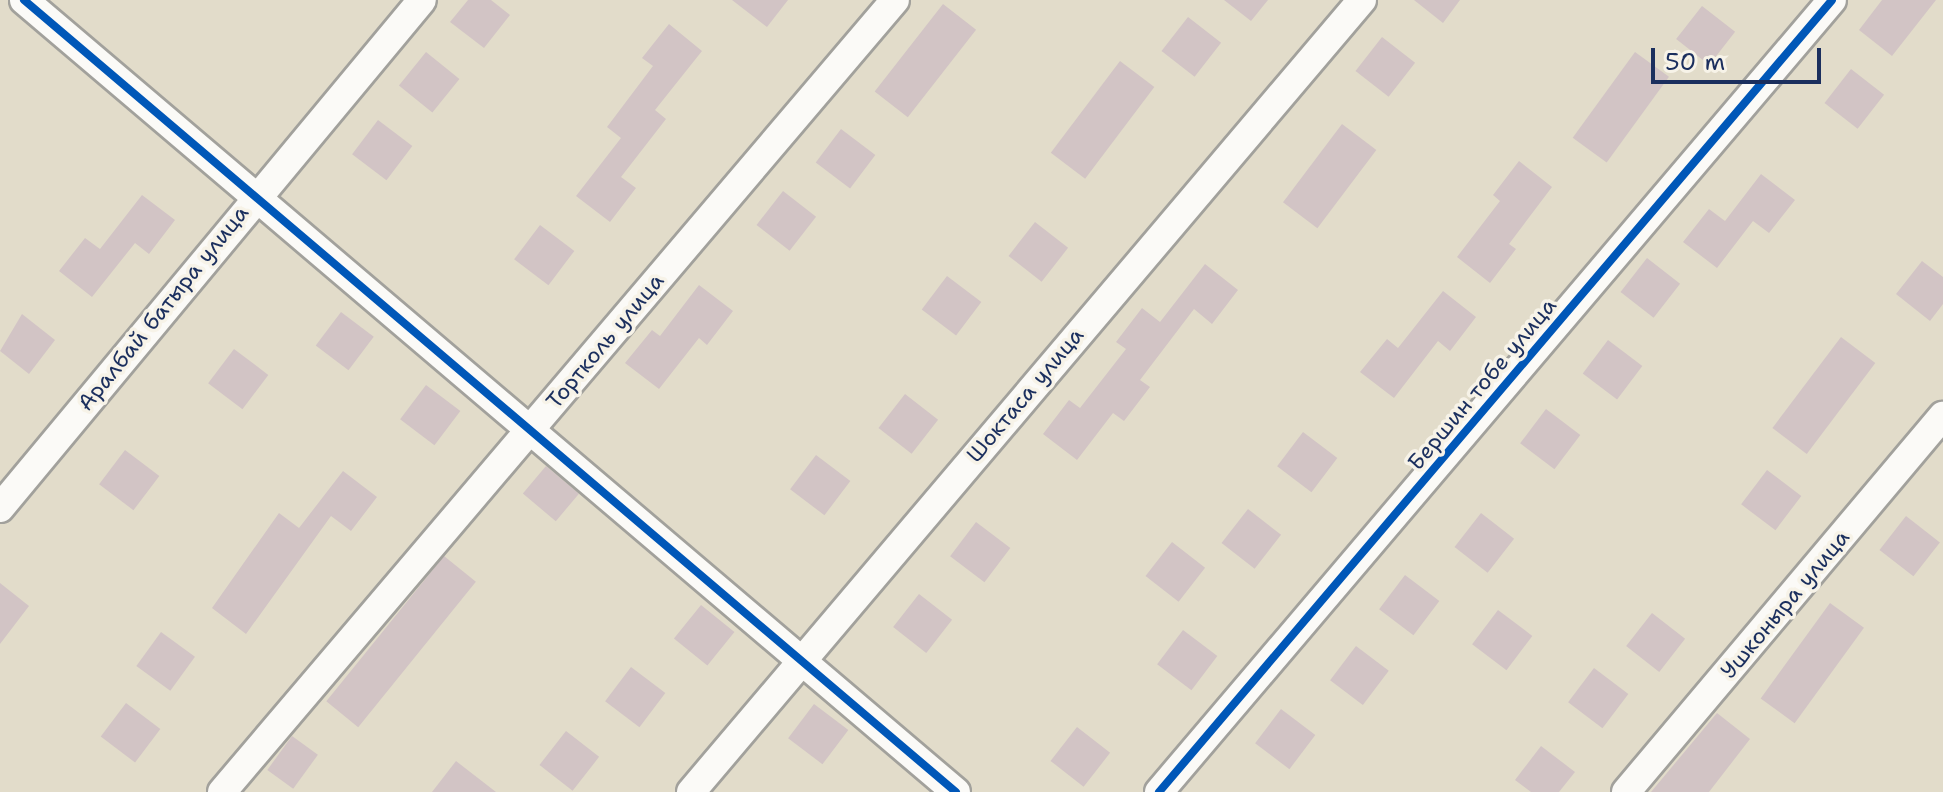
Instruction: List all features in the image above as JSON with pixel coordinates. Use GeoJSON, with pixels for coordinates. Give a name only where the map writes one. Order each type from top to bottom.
{"type":"FeatureCollection","features":[{"type":"Feature","properties":{"kind":"street"},"geometry":{"type":"LineString","coordinates":[[24,0],[956,792]]}},
{"type":"Feature","properties":{"kind":"street","name":"Аралбай батыра улица"},"geometry":{"type":"LineString","coordinates":[[0,508],[255,195],[422,0]]}},
{"type":"Feature","properties":{"kind":"street","name":"Тортколь улица"},"geometry":{"type":"LineString","coordinates":[[222,792],[895,0]]}},
{"type":"Feature","properties":{"kind":"street","name":"Шоктаса улица"},"geometry":{"type":"LineString","coordinates":[[691,792],[1362,0]]}},
{"type":"Feature","properties":{"kind":"street","name":"Бершин тобе улица"},"geometry":{"type":"LineString","coordinates":[[1159,792],[1832,0]]}},
{"type":"Feature","properties":{"kind":"street","name":"Ушконыра улица"},"geometry":{"type":"LineString","coordinates":[[1626,792],[1943,416]]}},
{"type":"Feature","properties":{"kind":"building"},"geometry":{"type":"Polygon","coordinates":[[[468,0],[491,0],[510,15],[484,48],[450,22],[468,0]]]}},
{"type":"Feature","properties":{"kind":"building"},"geometry":{"type":"Polygon","coordinates":[[[732,0],[788,0],[767,27],[732,0]]]}},
{"type":"Feature","properties":{"kind":"building"},"geometry":{"type":"Polygon","coordinates":[[[1224,0],[1268,0],[1251,21],[1224,0]]]}},
{"type":"Feature","properties":{"kind":"building"},"geometry":{"type":"Polygon","coordinates":[[[1414,0],[1460,0],[1443,23],[1414,0]]]}},
{"type":"Feature","properties":{"kind":"building"},"geometry":{"type":"Polygon","coordinates":[[[1882,0],[1936,0],[1892,56],[1859,30],[1882,0]]]}},
{"type":"Feature","properties":{"kind":"building"},"geometry":{"type":"Polygon","coordinates":[[[943,4],[976,30],[908,117],[875,91],[943,4]]]}},
{"type":"Feature","properties":{"kind":"building"},"geometry":{"type":"Polygon","coordinates":[[[1702,6],[1735,32],[1709,65],[1676,39],[1702,6]]]}},
{"type":"Feature","properties":{"kind":"building"},"geometry":{"type":"Polygon","coordinates":[[[1188,17],[1221,43],[1195,77],[1162,51],[1188,17]]]}},
{"type":"Feature","properties":{"kind":"building"},"geometry":{"type":"Polygon","coordinates":[[[669,24],[702,51],[655,110],[666,119],[621,177],[636,188],[610,222],[576,196],[621,138],[607,127],[653,66],[642,58],[669,24]]]}},
{"type":"Feature","properties":{"kind":"building"},"geometry":{"type":"Polygon","coordinates":[[[1382,37],[1415,63],[1389,97],[1356,71],[1382,37]]]}},
{"type":"Feature","properties":{"kind":"building"},"geometry":{"type":"Polygon","coordinates":[[[426,52],[459,79],[432,112],[399,85],[426,52]]]}},
{"type":"Feature","properties":{"kind":"building"},"geometry":{"type":"Polygon","coordinates":[[[1635,52],[1669,77],[1607,162],[1573,138],[1635,52]]]}},
{"type":"Feature","properties":{"kind":"building"},"geometry":{"type":"Polygon","coordinates":[[[1120,61],[1154,87],[1085,179],[1051,153],[1120,61]]]}},
{"type":"Feature","properties":{"kind":"building"},"geometry":{"type":"Polygon","coordinates":[[[1851,69],[1884,95],[1858,129],[1825,103],[1851,69]]]}},
{"type":"Feature","properties":{"kind":"building"},"geometry":{"type":"Polygon","coordinates":[[[378,120],[412,146],[386,180],[352,154],[378,120]]]}},
{"type":"Feature","properties":{"kind":"building"},"geometry":{"type":"Polygon","coordinates":[[[1342,124],[1376,150],[1317,228],[1283,202],[1342,124]]]}},
{"type":"Feature","properties":{"kind":"building"},"geometry":{"type":"Polygon","coordinates":[[[841,129],[875,155],[850,188],[816,163],[841,129]]]}},
{"type":"Feature","properties":{"kind":"building"},"geometry":{"type":"Polygon","coordinates":[[[1519,161],[1552,187],[1509,244],[1516,249],[1490,283],[1457,257],[1500,201],[1493,195],[1519,161]]]}},
{"type":"Feature","properties":{"kind":"building"},"geometry":{"type":"Polygon","coordinates":[[[1761,174],[1795,200],[1769,233],[1753,221],[1717,268],[1683,242],[1709,209],[1725,221],[1761,174]]]}},
{"type":"Feature","properties":{"kind":"building"},"geometry":{"type":"Polygon","coordinates":[[[783,191],[816,217],[790,251],[757,225],[783,191]]]}},
{"type":"Feature","properties":{"kind":"building"},"geometry":{"type":"Polygon","coordinates":[[[142,195],[175,220],[149,254],[135,243],[92,297],[59,271],[85,238],[100,249],[142,195]]]}},
{"type":"Feature","properties":{"kind":"building"},"geometry":{"type":"Polygon","coordinates":[[[1035,222],[1068,248],[1042,282],[1009,256],[1035,222]]]}},
{"type":"Feature","properties":{"kind":"building"},"geometry":{"type":"Polygon","coordinates":[[[540,225],[574,251],[548,285],[514,259],[540,225]]]}},
{"type":"Feature","properties":{"kind":"building"},"geometry":{"type":"Polygon","coordinates":[[[1647,258],[1680,284],[1654,318],[1621,292],[1647,258]]]}},
{"type":"Feature","properties":{"kind":"building"},"geometry":{"type":"Polygon","coordinates":[[[1922,261],[1943,277],[1943,304],[1930,321],[1896,294],[1922,261]]]}},
{"type":"Feature","properties":{"kind":"building"},"geometry":{"type":"Polygon","coordinates":[[[1205,264],[1238,290],[1212,324],[1194,309],[1140,380],[1150,387],[1124,421],[1113,413],[1077,460],[1043,434],[1069,400],[1080,408],[1126,349],[1116,342],[1142,308],[1160,322],[1205,264]]]}},
{"type":"Feature","properties":{"kind":"building"},"geometry":{"type":"Polygon","coordinates":[[[947,276],[981,302],[956,335],[922,310],[947,276]]]}},
{"type":"Feature","properties":{"kind":"building"},"geometry":{"type":"Polygon","coordinates":[[[699,285],[733,311],[707,345],[699,338],[659,389],[625,363],[652,330],[660,336],[699,285]]]}},
{"type":"Feature","properties":{"kind":"building"},"geometry":{"type":"Polygon","coordinates":[[[1443,291],[1476,317],[1450,351],[1438,341],[1394,398],[1360,372],[1387,339],[1398,348],[1443,291]]]}},
{"type":"Feature","properties":{"kind":"building"},"geometry":{"type":"Polygon","coordinates":[[[341,312],[374,337],[348,370],[316,346],[341,312]]]}},
{"type":"Feature","properties":{"kind":"building"},"geometry":{"type":"Polygon","coordinates":[[[22,314],[55,340],[29,374],[0,351],[22,314]]]}},
{"type":"Feature","properties":{"kind":"building"},"geometry":{"type":"Polygon","coordinates":[[[1841,337],[1875,363],[1807,454],[1772,428],[1841,337]]]}},
{"type":"Feature","properties":{"kind":"building"},"geometry":{"type":"Polygon","coordinates":[[[1608,340],[1642,366],[1617,399],[1583,374],[1608,340]]]}},
{"type":"Feature","properties":{"kind":"building"},"geometry":{"type":"Polygon","coordinates":[[[234,349],[268,375],[242,409],[208,383],[234,349]]]}},
{"type":"Feature","properties":{"kind":"building"},"geometry":{"type":"Polygon","coordinates":[[[426,385],[460,411],[434,445],[400,419],[426,385]]]}},
{"type":"Feature","properties":{"kind":"building"},"geometry":{"type":"Polygon","coordinates":[[[905,394],[938,420],[912,454],[879,428],[905,394]]]}},
{"type":"Feature","properties":{"kind":"building"},"geometry":{"type":"Polygon","coordinates":[[[1546,409],[1580,435],[1554,469],[1520,443],[1546,409]]]}},
{"type":"Feature","properties":{"kind":"building"},"geometry":{"type":"Polygon","coordinates":[[[1303,432],[1337,458],[1311,492],[1277,466],[1303,432]]]}},
{"type":"Feature","properties":{"kind":"building"},"geometry":{"type":"Polygon","coordinates":[[[125,450],[159,476],[133,510],[99,484],[125,450]]]}},
{"type":"Feature","properties":{"kind":"building"},"geometry":{"type":"Polygon","coordinates":[[[816,455],[850,481],[824,515],[790,489],[816,455]]]}},
{"type":"Feature","properties":{"kind":"building"},"geometry":{"type":"Polygon","coordinates":[[[546,466],[579,494],[556,521],[523,494],[546,466]]]}},
{"type":"Feature","properties":{"kind":"building"},"geometry":{"type":"Polygon","coordinates":[[[1767,470],[1801,496],[1775,530],[1741,504],[1767,470]]]}},
{"type":"Feature","properties":{"kind":"building"},"geometry":{"type":"Polygon","coordinates":[[[343,471],[377,497],[351,531],[331,516],[246,634],[212,608],[279,513],[299,528],[343,471]]]}},
{"type":"Feature","properties":{"kind":"building"},"geometry":{"type":"Polygon","coordinates":[[[1248,509],[1281,535],[1255,569],[1222,543],[1248,509]]]}},
{"type":"Feature","properties":{"kind":"building"},"geometry":{"type":"Polygon","coordinates":[[[1481,513],[1514,539],[1488,573],[1455,547],[1481,513]]]}},
{"type":"Feature","properties":{"kind":"building"},"geometry":{"type":"Polygon","coordinates":[[[1906,516],[1940,542],[1913,576],[1880,550],[1906,516]]]}},
{"type":"Feature","properties":{"kind":"building"},"geometry":{"type":"Polygon","coordinates":[[[976,522],[1010,548],[984,582],[950,556],[976,522]]]}},
{"type":"Feature","properties":{"kind":"building"},"geometry":{"type":"Polygon","coordinates":[[[1172,542],[1205,568],[1179,602],[1146,576],[1172,542]]]}},
{"type":"Feature","properties":{"kind":"building"},"geometry":{"type":"Polygon","coordinates":[[[444,556],[476,582],[358,727],[326,701],[444,556]]]}},
{"type":"Feature","properties":{"kind":"building"},"geometry":{"type":"Polygon","coordinates":[[[1405,575],[1439,601],[1413,635],[1379,609],[1405,575]]]}},
{"type":"Feature","properties":{"kind":"building"},"geometry":{"type":"Polygon","coordinates":[[[0,583],[29,606],[0,644],[0,583]]]}},
{"type":"Feature","properties":{"kind":"building"},"geometry":{"type":"Polygon","coordinates":[[[919,594],[952,620],[926,653],[893,627],[919,594]]]}},
{"type":"Feature","properties":{"kind":"building"},"geometry":{"type":"Polygon","coordinates":[[[1830,603],[1864,628],[1795,723],[1761,698],[1830,603]]]}},
{"type":"Feature","properties":{"kind":"building"},"geometry":{"type":"Polygon","coordinates":[[[701,605],[734,632],[707,665],[674,638],[701,605]]]}},
{"type":"Feature","properties":{"kind":"building"},"geometry":{"type":"Polygon","coordinates":[[[1498,610],[1532,636],[1506,670],[1472,644],[1498,610]]]}},
{"type":"Feature","properties":{"kind":"building"},"geometry":{"type":"Polygon","coordinates":[[[1652,613],[1685,639],[1659,672],[1626,646],[1652,613]]]}},
{"type":"Feature","properties":{"kind":"building"},"geometry":{"type":"Polygon","coordinates":[[[1183,630],[1217,656],[1191,690],[1157,664],[1183,630]]]}},
{"type":"Feature","properties":{"kind":"building"},"geometry":{"type":"Polygon","coordinates":[[[161,632],[195,657],[170,691],[136,666],[161,632]]]}},
{"type":"Feature","properties":{"kind":"building"},"geometry":{"type":"Polygon","coordinates":[[[1356,646],[1389,671],[1363,705],[1330,680],[1356,646]]]}},
{"type":"Feature","properties":{"kind":"building"},"geometry":{"type":"Polygon","coordinates":[[[631,667],[665,693],[639,727],[605,701],[631,667]]]}},
{"type":"Feature","properties":{"kind":"building"},"geometry":{"type":"Polygon","coordinates":[[[1594,668],[1628,694],[1602,728],[1568,702],[1594,668]]]}},
{"type":"Feature","properties":{"kind":"building"},"geometry":{"type":"Polygon","coordinates":[[[126,703],[160,729],[135,762],[101,737],[126,703]]]}},
{"type":"Feature","properties":{"kind":"building"},"geometry":{"type":"Polygon","coordinates":[[[814,704],[848,730],[822,764],[788,738],[814,704]]]}},
{"type":"Feature","properties":{"kind":"building"},"geometry":{"type":"Polygon","coordinates":[[[1281,709],[1315,735],[1289,769],[1255,743],[1281,709]]]}},
{"type":"Feature","properties":{"kind":"building"},"geometry":{"type":"Polygon","coordinates":[[[1717,713],[1750,739],[1709,792],[1651,792],[1717,713]]]}},
{"type":"Feature","properties":{"kind":"building"},"geometry":{"type":"Polygon","coordinates":[[[1077,727],[1110,753],[1084,787],[1051,761],[1077,727]]]}},
{"type":"Feature","properties":{"kind":"building"},"geometry":{"type":"Polygon","coordinates":[[[566,731],[599,757],[573,791],[540,765],[566,731]]]}},
{"type":"Feature","properties":{"kind":"building"},"geometry":{"type":"Polygon","coordinates":[[[292,736],[318,755],[293,789],[267,770],[292,736]]]}},
{"type":"Feature","properties":{"kind":"building"},"geometry":{"type":"Polygon","coordinates":[[[1541,746],[1575,772],[1559,792],[1531,792],[1515,780],[1541,746]]]}},
{"type":"Feature","properties":{"kind":"building"},"geometry":{"type":"Polygon","coordinates":[[[456,761],[496,792],[432,792],[456,761]]]}},
{"type":"Feature","properties":{"kind":"cycle path"},"geometry":{"type":"LineString","coordinates":[[24,0],[956,792]]}},
{"type":"Feature","properties":{"kind":"cycle path"},"geometry":{"type":"LineString","coordinates":[[1159,792],[1832,0]]}}]}
